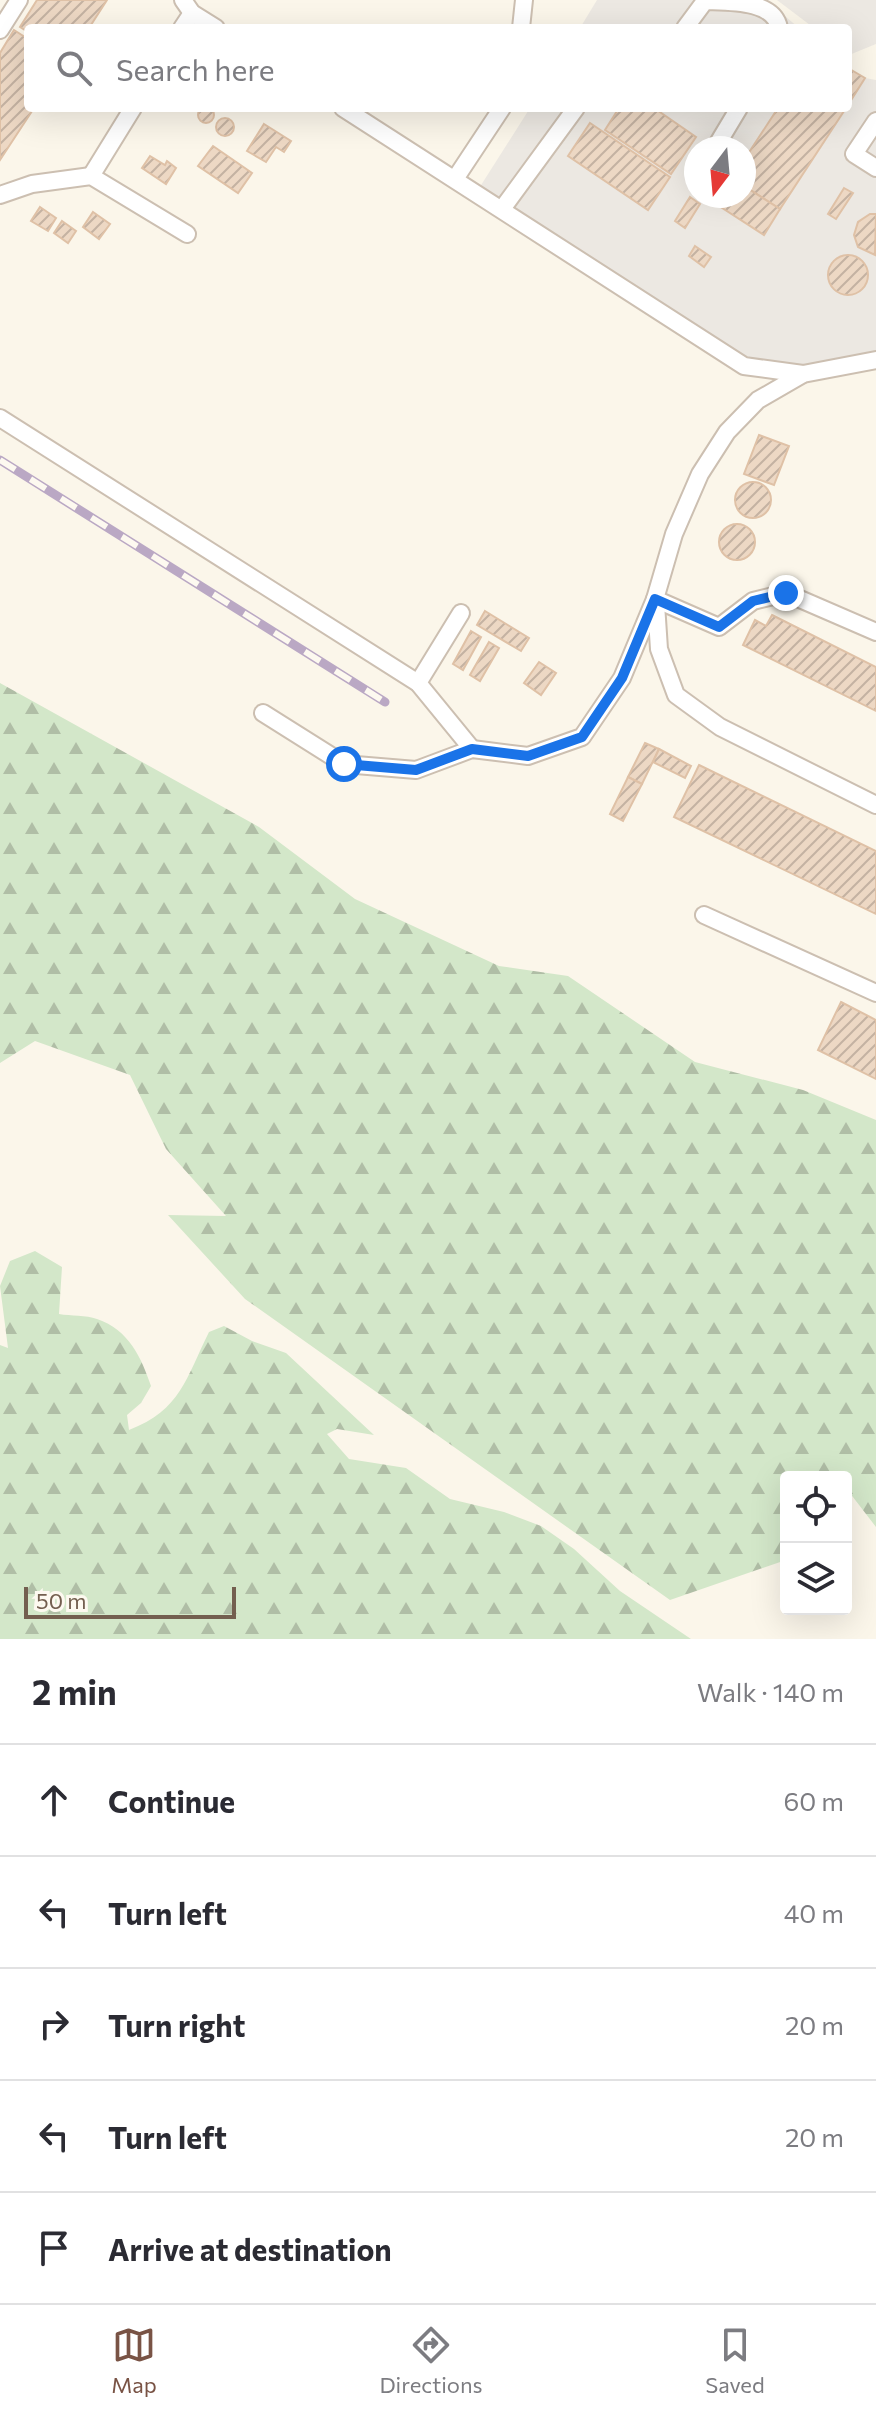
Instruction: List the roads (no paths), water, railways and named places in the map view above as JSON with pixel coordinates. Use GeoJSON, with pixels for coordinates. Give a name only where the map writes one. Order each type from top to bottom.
{"type":"FeatureCollection","features":[{"type":"Feature","properties":{"kind":"lane"},"geometry":{"type":"LineString","coordinates":[[0,30],[19,0]]}},
{"type":"Feature","properties":{"kind":"lane"},"geometry":{"type":"LineString","coordinates":[[521,24],[524,0]]}},
{"type":"Feature","properties":{"kind":"lane"},"geometry":{"type":"LineString","coordinates":[[688,24],[705,1],[759,3],[778,24]]}},
{"type":"Feature","properties":{"kind":"lane"},"geometry":{"type":"LineString","coordinates":[[187,6],[211,24]]}},
{"type":"Feature","properties":{"kind":"lane"},"geometry":{"type":"LineString","coordinates":[[91,176],[131,112]]}},
{"type":"Feature","properties":{"kind":"lane"},"geometry":{"type":"LineString","coordinates":[[349,112],[744,366],[803,374],[876,360]]}},
{"type":"Feature","properties":{"kind":"lane"},"geometry":{"type":"LineString","coordinates":[[455,179],[499,112]]}},
{"type":"Feature","properties":{"kind":"lane"},"geometry":{"type":"LineString","coordinates":[[502,209],[573,112]]}},
{"type":"Feature","properties":{"kind":"lane"},"geometry":{"type":"LineString","coordinates":[[722,136],[737,112]]}},
{"type":"Feature","properties":{"kind":"lane"},"geometry":{"type":"LineString","coordinates":[[876,121],[854,154],[876,168]]}},
{"type":"Feature","properties":{"kind":"lane"},"geometry":{"type":"LineString","coordinates":[[0,195],[32,184],[91,176],[187,234]]}},
{"type":"Feature","properties":{"kind":"lane"},"geometry":{"type":"LineString","coordinates":[[263,713],[344,764],[416,770],[472,749],[528,756],[582,737],[622,678],[655,599],[674,534],[700,474],[727,432],[758,400],[803,374]]}},
{"type":"Feature","properties":{"kind":"lane"},"geometry":{"type":"LineString","coordinates":[[0,418],[418,683],[472,749]]}},
{"type":"Feature","properties":{"kind":"lane"},"geometry":{"type":"LineString","coordinates":[[655,599],[719,627],[753,601],[786,593],[876,632]]}},
{"type":"Feature","properties":{"kind":"lane"},"geometry":{"type":"LineString","coordinates":[[655,599],[659,649],[676,695],[720,727],[876,805]]}},
{"type":"Feature","properties":{"kind":"lane"},"geometry":{"type":"LineString","coordinates":[[418,683],[461,613]]}},
{"type":"Feature","properties":{"kind":"lane"},"geometry":{"type":"LineString","coordinates":[[704,915],[876,993]]}},
{"type":"Feature","properties":{"kind":"railway"},"geometry":{"type":"LineString","coordinates":[[0,460],[385,702]]}}]}
